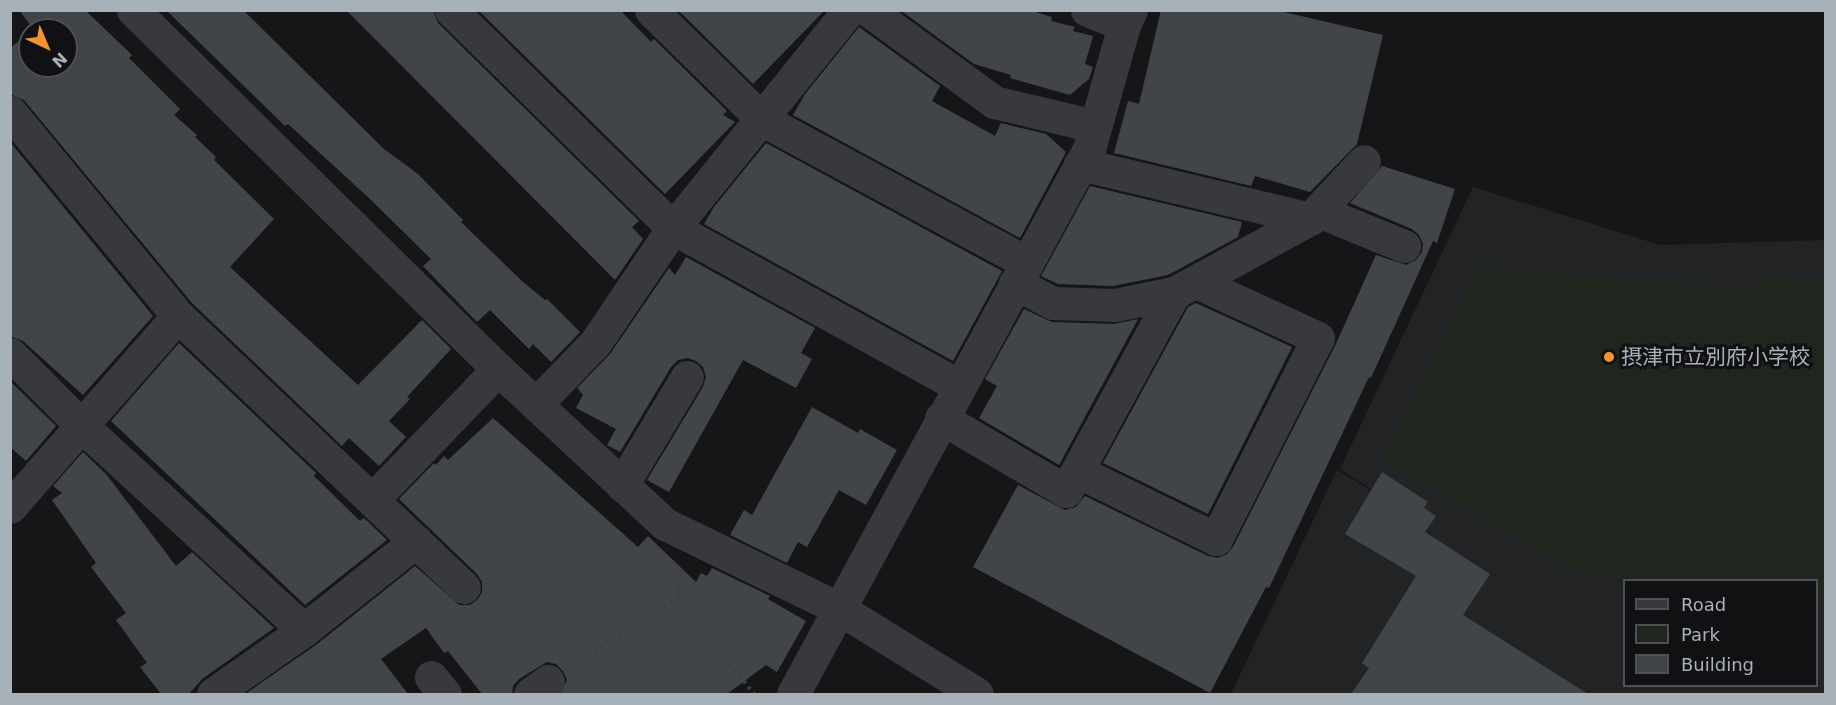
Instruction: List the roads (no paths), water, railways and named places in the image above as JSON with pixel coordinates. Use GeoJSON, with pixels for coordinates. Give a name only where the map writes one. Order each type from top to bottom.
{"type":"FeatureCollection","features":[{"type":"Feature","properties":{"kind":"street"},"geometry":{"type":"LineString","coordinates":[[133,10],[498,369],[665,524],[838,608],[977,694]]}},
{"type":"Feature","properties":{"kind":"street"},"geometry":{"type":"LineString","coordinates":[[451,10],[673,228],[959,386]]}},
{"type":"Feature","properties":{"kind":"street"},"geometry":{"type":"LineString","coordinates":[[651,10],[763,120],[1021,273],[1053,303],[1115,306],[1185,288],[1314,215],[1364,161]]}},
{"type":"Feature","properties":{"kind":"street"},"geometry":{"type":"LineString","coordinates":[[536,404],[595,343],[673,228],[763,120],[849,10]]}},
{"type":"Feature","properties":{"kind":"street"},"geometry":{"type":"LineString","coordinates":[[868,10],[994,102],[1095,126]]}},
{"type":"Feature","properties":{"kind":"street"},"geometry":{"type":"LineString","coordinates":[[793,694],[1089,149],[1127,18],[1087,10]]}},
{"type":"Feature","properties":{"kind":"street"},"geometry":{"type":"LineString","coordinates":[[10,112],[178,316],[464,587]]}},
{"type":"Feature","properties":{"kind":"street"},"geometry":{"type":"LineString","coordinates":[[1080,164],[1314,215],[1404,246]]}},
{"type":"Feature","properties":{"kind":"street"},"geometry":{"type":"LineString","coordinates":[[1077,471],[1216,539],[1318,338],[1185,288]]}},
{"type":"Feature","properties":{"kind":"street"},"geometry":{"type":"LineString","coordinates":[[941,418],[1066,491],[1185,288]]}},
{"type":"Feature","properties":{"kind":"street"},"geometry":{"type":"LineString","coordinates":[[10,507],[178,316]]}},
{"type":"Feature","properties":{"kind":"street"},"geometry":{"type":"LineString","coordinates":[[10,354],[82,426],[304,630]]}},
{"type":"Feature","properties":{"kind":"street"},"geometry":{"type":"LineString","coordinates":[[372,500],[498,369]]}},
{"type":"Feature","properties":{"kind":"street"},"geometry":{"type":"LineString","coordinates":[[622,484],[687,377]]}},
{"type":"Feature","properties":{"kind":"street"},"geometry":{"type":"LineString","coordinates":[[213,694],[304,630],[416,541]]}},
{"type":"Feature","properties":{"kind":"place","name":"摂津市立別府小学校"},"geometry":{"type":"Point","coordinates":[1609,357]}}]}
